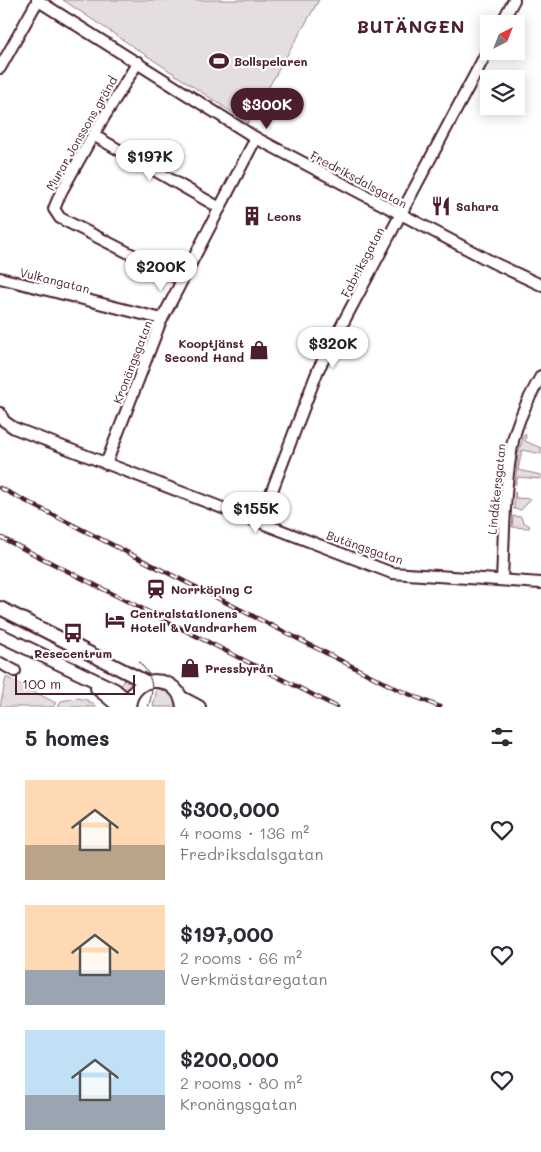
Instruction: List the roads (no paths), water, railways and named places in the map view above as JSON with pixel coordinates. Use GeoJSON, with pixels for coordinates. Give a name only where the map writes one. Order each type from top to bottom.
{"type":"FeatureCollection","features":[{"type":"Feature","properties":{"kind":"main road"},"geometry":{"type":"LineString","coordinates":[[0,608],[146,682]]}},
{"type":"Feature","properties":{"kind":"main road"},"geometry":{"type":"LineString","coordinates":[[0,635],[66,668],[126,706],[136,689],[146,682],[159,680],[173,686],[182,702],[199,707]]}},
{"type":"Feature","properties":{"kind":"street"},"geometry":{"type":"LineString","coordinates":[[0,68],[38,0]]}},
{"type":"Feature","properties":{"kind":"street","name":"Fredriksdalsgatan"},"geometry":{"type":"LineString","coordinates":[[38,0],[256,138],[494,264],[541,292]]}},
{"type":"Feature","properties":{"kind":"street"},"geometry":{"type":"LineString","coordinates":[[506,15],[514,0]]}},
{"type":"Feature","properties":{"kind":"street","name":"Fabriksgatan"},"geometry":{"type":"LineString","coordinates":[[260,522],[318,370],[483,60]]}},
{"type":"Feature","properties":{"kind":"street","name":"Murar Jonssons gränd"},"geometry":{"type":"LineString","coordinates":[[138,62],[93,135],[55,203],[54,209],[60,218],[182,280]]}},
{"type":"Feature","properties":{"kind":"street"},"geometry":{"type":"LineString","coordinates":[[93,135],[220,208]]}},
{"type":"Feature","properties":{"kind":"street","name":"Kronängsgatan"},"geometry":{"type":"LineString","coordinates":[[106,464],[162,319],[256,138]]}},
{"type":"Feature","properties":{"kind":"street","name":"Fredriksdalsgatan"},"geometry":{"type":"LineString","coordinates":[[494,264],[539,283]]}},
{"type":"Feature","properties":{"kind":"street","name":"Vulkangatan"},"geometry":{"type":"LineString","coordinates":[[0,278],[162,319]]}},
{"type":"Feature","properties":{"kind":"street","name":"Lindåkersgatan"},"geometry":{"type":"LineString","coordinates":[[502,580],[505,511],[512,445],[526,404],[541,376]]}},
{"type":"Feature","properties":{"kind":"street","name":"Butängsgatan"},"geometry":{"type":"LineString","coordinates":[[0,413],[4,421],[14,428],[392,572],[541,583]]}},
{"type":"Feature","properties":{"kind":"street"},"geometry":{"type":"LineString","coordinates":[[0,663],[16,671]]}},
{"type":"Feature","properties":{"kind":"tram line"},"geometry":{"type":"LineString","coordinates":[[139,662],[150,678],[152,694],[148,707]]}},
{"type":"Feature","properties":{"kind":"railway"},"geometry":{"type":"LineString","coordinates":[[0,488],[399,690],[440,707]]}},
{"type":"Feature","properties":{"kind":"railway"},"geometry":{"type":"LineString","coordinates":[[0,537],[337,707]]}},
{"type":"Feature","properties":{"kind":"place","name":"Bollspelaren"},"geometry":{"type":"Point","coordinates":[219,61]}},
{"type":"Feature","properties":{"kind":"place","name":"Sahara"},"geometry":{"type":"Point","coordinates":[441,206]}},
{"type":"Feature","properties":{"kind":"place","name":"Leons"},"geometry":{"type":"Point","coordinates":[252,216]}},
{"type":"Feature","properties":{"kind":"place","name":"Kooptjänst Second Hand"},"geometry":{"type":"Point","coordinates":[259,350]}},
{"type":"Feature","properties":{"kind":"place","name":"Norrköping C"},"geometry":{"type":"Point","coordinates":[156,589]}},
{"type":"Feature","properties":{"kind":"place","name":"Centralstationens Hotell & Vandrarhem"},"geometry":{"type":"Point","coordinates":[115,620]}},
{"type":"Feature","properties":{"kind":"place","name":"Resecentrum"},"geometry":{"type":"Point","coordinates":[73,633]}},
{"type":"Feature","properties":{"kind":"place","name":"Pressbyrån"},"geometry":{"type":"Point","coordinates":[190,668]}},
{"type":"Feature","properties":{"kind":"district","name":"BUTÄNGEN"},"geometry":{"type":"Point","coordinates":[411,26]}}]}
